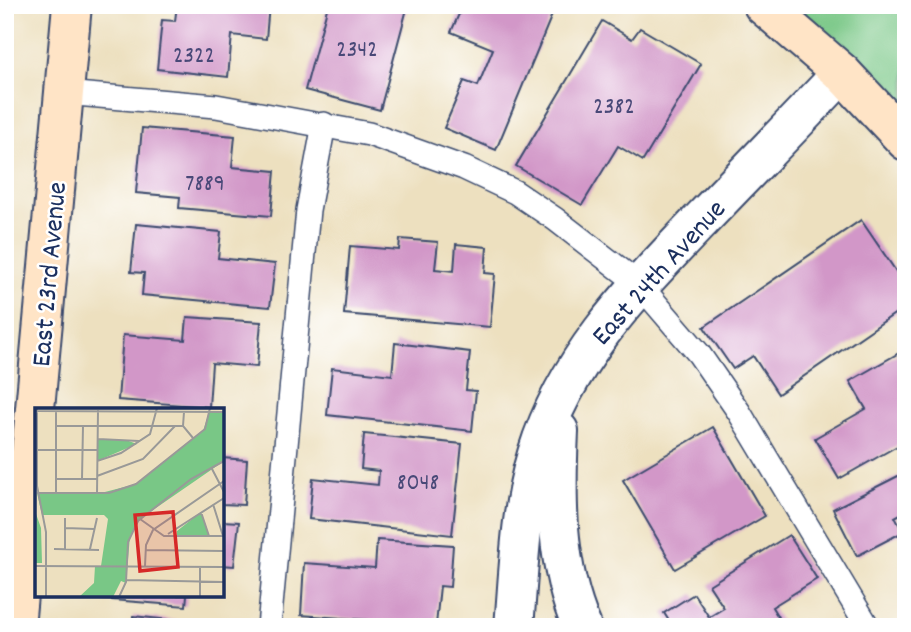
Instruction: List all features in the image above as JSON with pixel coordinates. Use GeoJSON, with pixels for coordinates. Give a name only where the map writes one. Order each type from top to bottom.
{"type":"FeatureCollection","features":[{"type":"Feature","properties":{"kind":"street","name":"East 23rd Avenue"},"geometry":{"type":"LineString","coordinates":[[35,408],[72,5]]}},
{"type":"Feature","properties":{"kind":"street"},"geometry":{"type":"LineString","coordinates":[[763,5],[842,73],[906,141]]}},
{"type":"Feature","properties":{"kind":"street","name":"East 24th Avenue"},"geometry":{"type":"LineString","coordinates":[[514,627],[530,481],[540,446],[561,394],[598,332],[639,284],[842,73]]}},
{"type":"Feature","properties":{"kind":"street"},"geometry":{"type":"LineString","coordinates":[[561,394],[559,535],[570,600],[582,627]]}},
{"type":"Feature","properties":{"kind":"street","name":"East 23rd Avenue"},"geometry":{"type":"LineString","coordinates":[[15,627],[35,409]]}},
{"type":"Feature","properties":{"kind":"lane"},"geometry":{"type":"LineString","coordinates":[[64,93],[216,106],[324,124],[415,148],[515,192],[598,250],[639,284],[699,354],[739,412],[868,627]]}},
{"type":"Feature","properties":{"kind":"lane"},"geometry":{"type":"LineString","coordinates":[[269,627],[308,210],[324,124]]}},
{"type":"Feature","properties":{"kind":"green space"},"geometry":{"type":"Polygon","coordinates":[[[758,5],[906,5],[906,152],[758,5]]]}},
{"type":"Feature","properties":{"kind":"building"},"geometry":{"type":"Polygon","coordinates":[[[177,5],[269,5],[266,39],[232,35],[228,77],[157,69],[162,20],[175,21],[177,5]]]}},
{"type":"Feature","properties":{"kind":"building"},"geometry":{"type":"Polygon","coordinates":[[[328,5],[408,5],[380,110],[305,90],[328,5]]]}},
{"type":"Feature","properties":{"kind":"building"},"geometry":{"type":"Polygon","coordinates":[[[463,5],[556,5],[496,150],[444,128],[464,81],[478,86],[493,49],[451,32],[463,5]]]}},
{"type":"Feature","properties":{"kind":"building"},"geometry":{"type":"Polygon","coordinates":[[[602,21],[632,39],[640,28],[701,64],[643,161],[618,146],[582,205],[516,166],[602,21]]]}},
{"type":"Feature","properties":{"kind":"building"},"geometry":{"type":"Polygon","coordinates":[[[142,128],[235,136],[232,167],[275,171],[271,216],[179,208],[180,197],[136,193],[142,128]]]}},
{"type":"Feature","properties":{"kind":"building"},"geometry":{"type":"Polygon","coordinates":[[[861,220],[906,286],[906,306],[778,394],[753,356],[733,369],[704,327],[861,220]]]}},
{"type":"Feature","properties":{"kind":"building"},"geometry":{"type":"Polygon","coordinates":[[[136,224],[221,232],[218,258],[275,264],[270,307],[142,295],[144,273],[131,272],[136,224]]]}},
{"type":"Feature","properties":{"kind":"building"},"geometry":{"type":"Polygon","coordinates":[[[400,239],[438,242],[435,269],[454,271],[456,244],[487,247],[485,273],[495,274],[490,327],[344,314],[350,246],[399,250],[400,239]]]}},
{"type":"Feature","properties":{"kind":"building"},"geometry":{"type":"Polygon","coordinates":[[[187,317],[261,322],[257,367],[212,363],[209,407],[118,400],[123,335],[185,340],[187,317]]]}},
{"type":"Feature","properties":{"kind":"building"},"geometry":{"type":"Polygon","coordinates":[[[395,343],[470,352],[466,390],[476,391],[472,431],[327,415],[332,368],[392,375],[395,343]]]}},
{"type":"Feature","properties":{"kind":"building"},"geometry":{"type":"Polygon","coordinates":[[[906,349],[906,441],[839,479],[815,438],[866,409],[850,381],[906,349]]]}},
{"type":"Feature","properties":{"kind":"building"},"geometry":{"type":"Polygon","coordinates":[[[713,427],[765,516],[675,569],[623,480],[713,427]]]}},
{"type":"Feature","properties":{"kind":"building"},"geometry":{"type":"Polygon","coordinates":[[[364,434],[462,444],[452,535],[309,519],[313,478],[378,485],[379,471],[361,469],[364,434]]]}},
{"type":"Feature","properties":{"kind":"building"},"geometry":{"type":"Polygon","coordinates":[[[224,458],[247,460],[244,505],[224,504],[224,458]]]}},
{"type":"Feature","properties":{"kind":"building"},"geometry":{"type":"Polygon","coordinates":[[[906,472],[906,511],[895,517],[903,532],[857,556],[833,509],[906,472]]]}},
{"type":"Feature","properties":{"kind":"building"},"geometry":{"type":"Polygon","coordinates":[[[224,521],[239,522],[234,566],[224,565],[224,521]]]}},
{"type":"Feature","properties":{"kind":"building"},"geometry":{"type":"Polygon","coordinates":[[[789,535],[817,579],[772,607],[784,627],[673,627],[664,613],[694,594],[709,617],[724,608],[709,585],[789,535]]]}},
{"type":"Feature","properties":{"kind":"building"},"geometry":{"type":"Polygon","coordinates":[[[377,540],[453,545],[450,587],[440,586],[436,625],[301,615],[304,563],[375,568],[377,540]]]}},
{"type":"Feature","properties":{"kind":"building"},"geometry":{"type":"Polygon","coordinates":[[[100,597],[187,597],[186,606],[100,597]]]}},
{"type":"Feature","properties":{"kind":"building"},"geometry":{"type":"Polygon","coordinates":[[[133,616],[215,625],[215,627],[132,627],[133,616]]]}}]}
